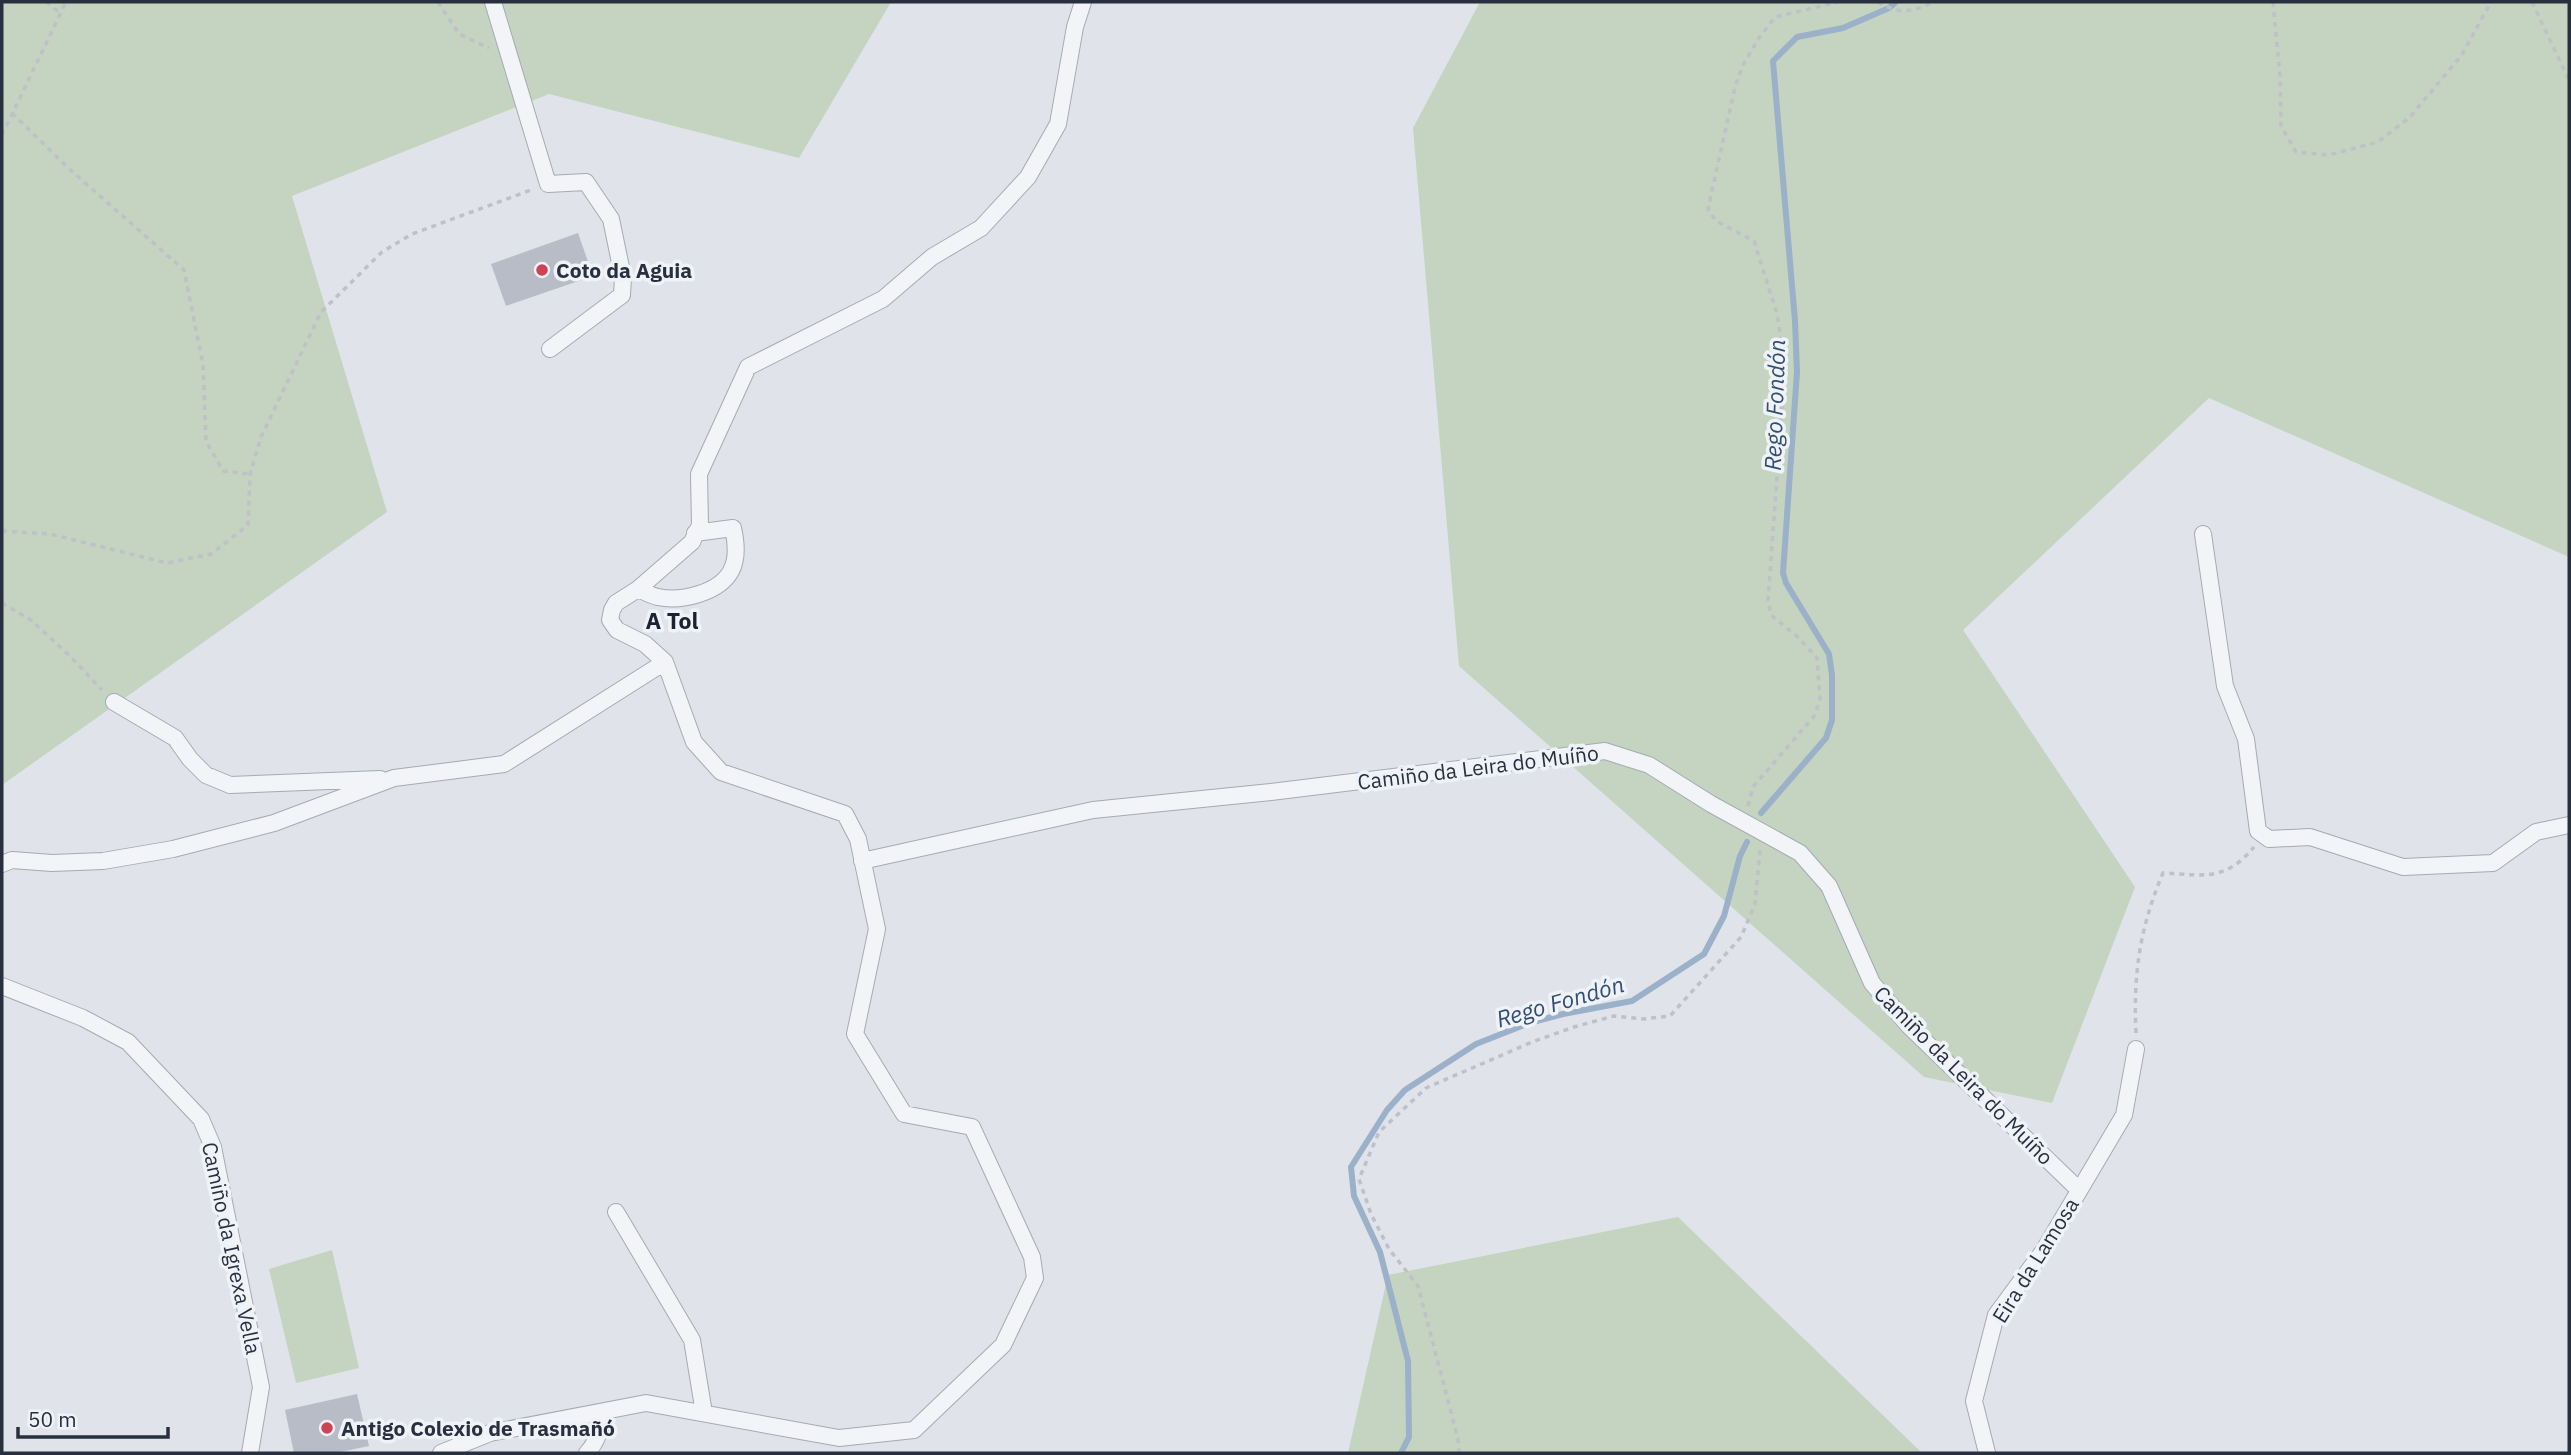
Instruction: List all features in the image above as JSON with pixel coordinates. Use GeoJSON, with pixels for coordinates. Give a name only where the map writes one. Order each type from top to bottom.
{"type":"FeatureCollection","features":[{"type":"Feature","properties":{"kind":"street"},"geometry":{"type":"LineString","coordinates":[[494,2],[548,184],[586,182],[611,219],[623,277],[622,295],[550,348]]}},
{"type":"Feature","properties":{"kind":"street"},"geometry":{"type":"LineString","coordinates":[[441,1453],[490,1433],[646,1403],[839,1438],[914,1430],[1003,1345],[1035,1278],[1032,1257],[972,1126],[904,1114],[855,1034],[877,929],[858,839],[845,814],[721,772],[694,742],[665,662],[645,644],[617,630],[610,620],[617,603],[638,589],[692,542],[700,525],[699,474],[748,367],[883,299],[932,257],[981,228],[1028,177],[1058,124],[1075,27],[1083,2]]}},
{"type":"Feature","properties":{"kind":"street"},"geometry":{"type":"LineString","coordinates":[[638,589],[657,597],[684,599],[718,584],[732,570],[737,544],[733,528],[695,533]]}},
{"type":"Feature","properties":{"kind":"street"},"geometry":{"type":"LineString","coordinates":[[2203,534],[2225,686],[2246,739],[2258,831],[2264,836],[2269,839],[2310,837],[2403,867],[2493,863],[2536,832],[2569,825]]}},
{"type":"Feature","properties":{"kind":"street"},"geometry":{"type":"LineString","coordinates":[[114,702],[175,738],[190,760],[206,775],[230,785],[394,778],[504,764],[665,662]]}},
{"type":"Feature","properties":{"kind":"street","name":"Camiño da Leira do Muíño"},"geometry":{"type":"LineString","coordinates":[[862,861],[1093,810],[1271,792],[1605,751],[1649,765],[1800,852],[1829,886],[1872,983],[1909,1026],[2079,1190]]}},
{"type":"Feature","properties":{"kind":"street"},"geometry":{"type":"LineString","coordinates":[[2,864],[12,860],[52,863],[103,861],[173,849],[274,823],[394,778]]}},
{"type":"Feature","properties":{"kind":"street","name":"Camiño da Igrexa Vella"},"geometry":{"type":"LineString","coordinates":[[2,986],[83,1018],[128,1042],[201,1119],[213,1147],[261,1387],[250,1453]]}},
{"type":"Feature","properties":{"kind":"street","name":"Eira da Lamosa"},"geometry":{"type":"LineString","coordinates":[[1987,1453],[1973,1401],[1996,1315],[2044,1250],[2124,1115],[2136,1049]]}},
{"type":"Feature","properties":{"kind":"street"},"geometry":{"type":"LineString","coordinates":[[616,1212],[692,1340],[704,1413]]}},
{"type":"Feature","properties":{"kind":"street"},"geometry":{"type":"LineString","coordinates":[[587,1453],[601,1430],[604,1412]]}},
{"type":"Feature","properties":{"kind":"path"},"geometry":{"type":"LineString","coordinates":[[46,2],[61,14]]}},
{"type":"Feature","properties":{"kind":"path"},"geometry":{"type":"LineString","coordinates":[[2,135],[66,2]]}},
{"type":"Feature","properties":{"kind":"path"},"geometry":{"type":"LineString","coordinates":[[438,2],[459,34],[511,58]]}},
{"type":"Feature","properties":{"kind":"path"},"geometry":{"type":"LineString","coordinates":[[1459,1453],[1458,1439],[1418,1286],[1389,1249],[1370,1214],[1359,1180],[1379,1132],[1426,1088],[1532,1042],[1614,1016],[1643,1019],[1670,1016],[1741,937],[1755,905],[1760,863],[1749,797],[1753,787],[1815,715],[1820,689],[1816,658],[1799,638],[1771,615],[1768,600],[1785,368],[1777,313],[1754,242],[1716,221],[1708,209],[1735,88],[1743,65],[1759,38],[1775,17],[1838,2]]}},
{"type":"Feature","properties":{"kind":"path"},"geometry":{"type":"LineString","coordinates":[[1878,2],[1893,10],[1907,11],[1933,2]]}},
{"type":"Feature","properties":{"kind":"path"},"geometry":{"type":"LineString","coordinates":[[2273,2],[2280,76],[2281,126],[2296,152],[2329,155],[2378,142],[2410,117],[2461,56],[2491,2]]}},
{"type":"Feature","properties":{"kind":"path"},"geometry":{"type":"LineString","coordinates":[[2532,2],[2569,80]]}},
{"type":"Feature","properties":{"kind":"path"},"geometry":{"type":"LineString","coordinates":[[12,113],[66,166],[184,270],[203,365],[206,441],[223,471],[250,474]]}},
{"type":"Feature","properties":{"kind":"path"},"geometry":{"type":"LineString","coordinates":[[2,531],[50,534],[167,563],[211,554],[248,525],[250,474],[261,437],[321,312],[382,252],[412,234],[548,184]]}},
{"type":"Feature","properties":{"kind":"path"},"geometry":{"type":"LineString","coordinates":[[2,603],[31,620],[114,702]]}},
{"type":"Feature","properties":{"kind":"path"},"geometry":{"type":"LineString","coordinates":[[2136,1049],[2134,991],[2141,939],[2163,873],[2211,875],[2229,870],[2264,836]]}},
{"type":"Feature","properties":{"kind":"green space"},"geometry":{"type":"Polygon","coordinates":[[[2,2],[891,2],[799,158],[549,94],[292,196],[387,512],[2,785],[2,2]]]}},
{"type":"Feature","properties":{"kind":"green space"},"geometry":{"type":"Polygon","coordinates":[[[1480,2],[2569,2],[2569,557],[2209,398],[1963,630],[2135,887],[2052,1103],[1924,1077],[1459,666],[1413,128],[1480,2]]]}},
{"type":"Feature","properties":{"kind":"green space"},"geometry":{"type":"Polygon","coordinates":[[[1678,1217],[1922,1453],[1348,1453],[1388,1275],[1678,1217]]]}},
{"type":"Feature","properties":{"kind":"green space"},"geometry":{"type":"Polygon","coordinates":[[[332,1250],[359,1368],[296,1383],[269,1269],[332,1250]]]}},
{"type":"Feature","properties":{"kind":"building","name":"Coto da Aguia"},"geometry":{"type":"Polygon","coordinates":[[[578,233],[593,276],[506,306],[491,264],[578,233]]]}},
{"type":"Feature","properties":{"kind":"building","name":"Antigo Colexio de Trasmañó"},"geometry":{"type":"Polygon","coordinates":[[[357,1394],[369,1446],[335,1453],[294,1453],[285,1410],[357,1394]]]}},
{"type":"Feature","properties":{"kind":"waterway","name":"Rego Fondón"},"geometry":{"type":"LineString","coordinates":[[1761,813],[1826,738],[1832,720],[1829,654],[1786,583],[1783,573],[1797,372],[1773,61],[1797,37],[1843,28],[1889,8],[1896,2]]}},
{"type":"Feature","properties":{"kind":"waterway","name":"Rego Fondón"},"geometry":{"type":"LineString","coordinates":[[1401,1453],[1409,1437],[1408,1361],[1380,1252],[1354,1196],[1351,1167],[1387,1110],[1405,1090],[1476,1044],[1529,1023],[1632,1001],[1704,954],[1724,916],[1740,856],[1747,842]]}},
{"type":"Feature","properties":{"kind":"place","name":"Coto da Aguia"},"geometry":{"type":"Point","coordinates":[542,270]}},
{"type":"Feature","properties":{"kind":"place","name":"Antigo Colexio de Trasmañó"},"geometry":{"type":"Point","coordinates":[327,1428]}},
{"type":"Feature","properties":{"kind":"district","name":"A Tol"},"geometry":{"type":"Point","coordinates":[672,620]}}]}
